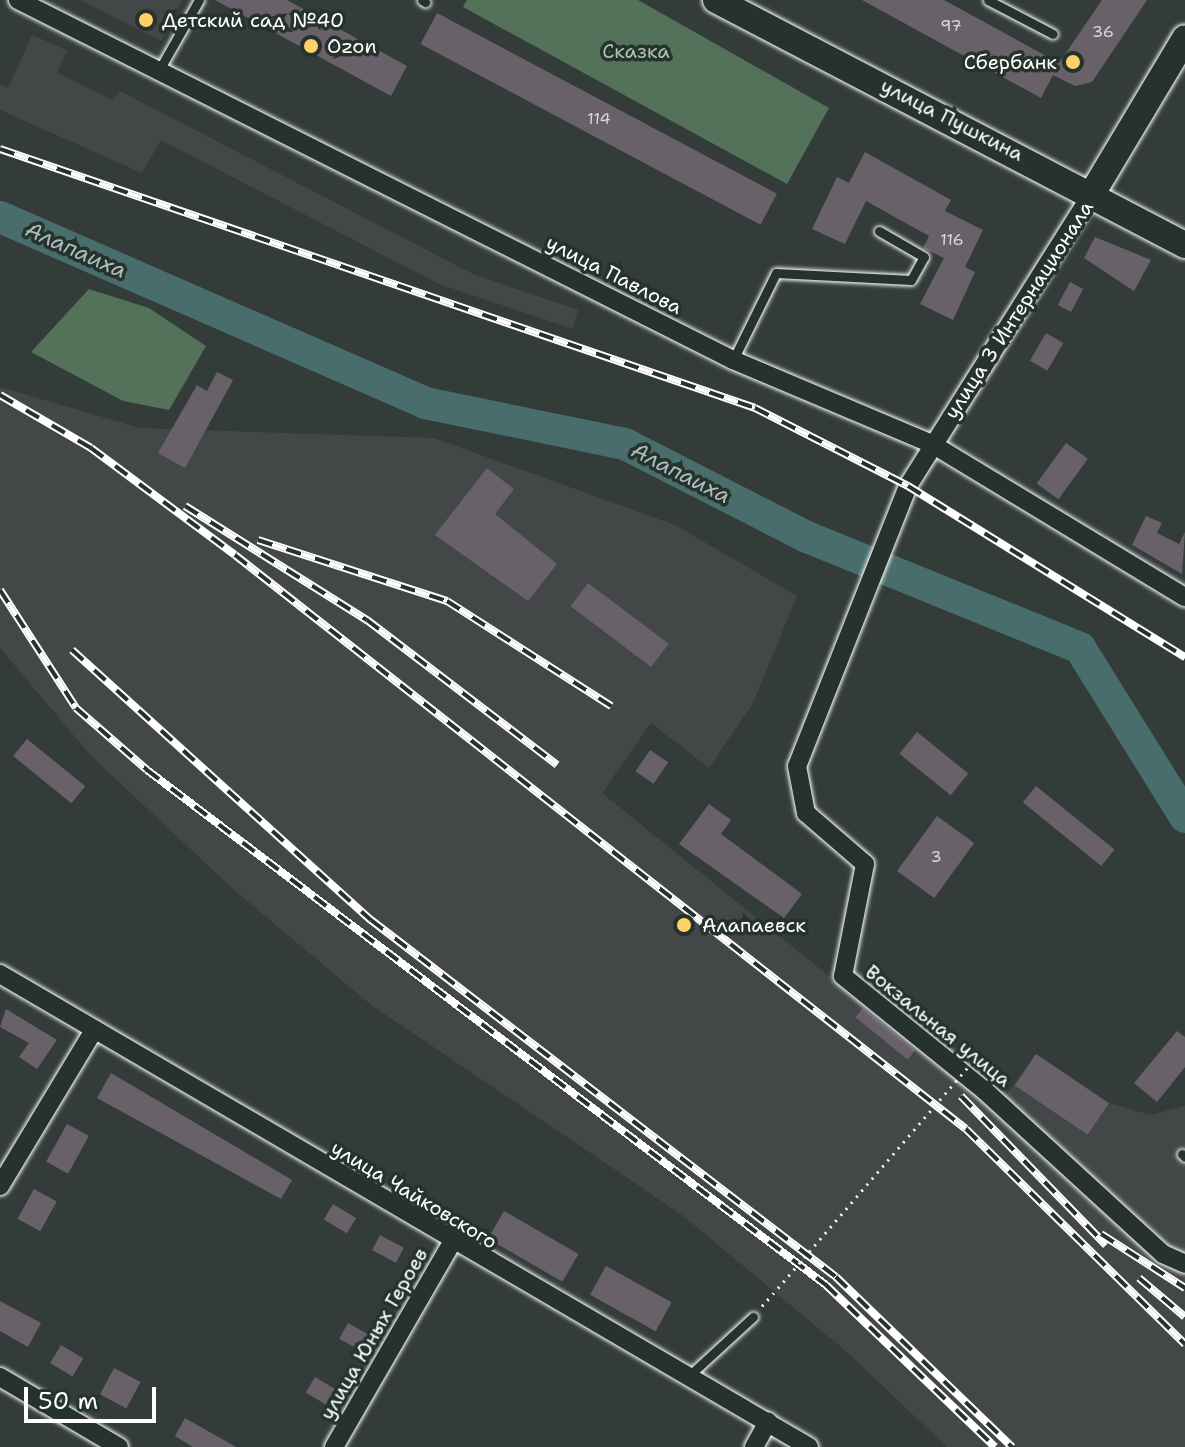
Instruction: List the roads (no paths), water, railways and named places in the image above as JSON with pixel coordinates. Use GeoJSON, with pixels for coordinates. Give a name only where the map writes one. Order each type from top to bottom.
{"type":"FeatureCollection","features":[{"type":"Feature","properties":{"kind":"street","name":"улица Павлова"},"geometry":{"type":"LineString","coordinates":[[18,0],[733,360],[932,444],[1185,597]]}},
{"type":"Feature","properties":{"kind":"street","name":"улица Пушкина"},"geometry":{"type":"LineString","coordinates":[[716,0],[1093,192],[1185,245]]}},
{"type":"Feature","properties":{"kind":"street","name":"улица 3 Интернационала"},"geometry":{"type":"LineString","coordinates":[[866,588],[894,520],[932,444],[1093,192],[1185,38]]}},
{"type":"Feature","properties":{"kind":"street","name":"Вокзальная улица"},"geometry":{"type":"LineString","coordinates":[[866,588],[797,766],[806,813],[865,864],[843,976],[984,1090],[1163,1254],[1185,1264]]}},
{"type":"Feature","properties":{"kind":"street","name":"улица Чайковского"},"geometry":{"type":"LineString","coordinates":[[0,974],[452,1243],[692,1373],[809,1447]]}},
{"type":"Feature","properties":{"kind":"street"},"geometry":{"type":"LineString","coordinates":[[0,1186],[94,1030]]}},
{"type":"Feature","properties":{"kind":"street","name":"улица Юных Героев"},"geometry":{"type":"LineString","coordinates":[[334,1447],[452,1243]]}},
{"type":"Feature","properties":{"kind":"street"},"geometry":{"type":"LineString","coordinates":[[0,1377],[119,1447]]}},
{"type":"Feature","properties":{"kind":"street"},"geometry":{"type":"LineString","coordinates":[[754,1447],[768,1422]]}},
{"type":"Feature","properties":{"kind":"lane"},"geometry":{"type":"LineString","coordinates":[[159,70],[199,0]]}},
{"type":"Feature","properties":{"kind":"lane"},"geometry":{"type":"LineString","coordinates":[[988,0],[1053,34]]}},
{"type":"Feature","properties":{"kind":"lane"},"geometry":{"type":"LineString","coordinates":[[733,360],[776,273],[911,280],[924,257],[879,231]]}},
{"type":"Feature","properties":{"kind":"lane"},"geometry":{"type":"LineString","coordinates":[[692,1373],[753,1317]]}},
{"type":"Feature","properties":{"kind":"waterway","name":"Алапаиха"},"geometry":{"type":"LineString","coordinates":[[0,217],[425,403],[625,444],[807,537],[1080,648],[1185,817]]}},
{"type":"Feature","properties":{"kind":"railway"},"geometry":{"type":"LineString","coordinates":[[0,149],[755,408],[908,486],[1185,657]]}},
{"type":"Feature","properties":{"kind":"railway"},"geometry":{"type":"LineString","coordinates":[[0,395],[91,448],[235,555],[966,1129],[1185,1344]]}},
{"type":"Feature","properties":{"kind":"railway"},"geometry":{"type":"LineString","coordinates":[[185,506],[367,620],[557,765]]}},
{"type":"Feature","properties":{"kind":"railway"},"geometry":{"type":"LineString","coordinates":[[258,540],[447,601],[611,706]]}},
{"type":"Feature","properties":{"kind":"railway"},"geometry":{"type":"LineString","coordinates":[[0,590],[76,708],[147,770],[826,1285],[995,1447]]}},
{"type":"Feature","properties":{"kind":"railway"},"geometry":{"type":"LineString","coordinates":[[72,650],[371,920],[836,1277],[1012,1447]]}},
{"type":"Feature","properties":{"kind":"railway"},"geometry":{"type":"LineString","coordinates":[[961,1096],[1106,1245]]}},
{"type":"Feature","properties":{"kind":"railway"},"geometry":{"type":"LineString","coordinates":[[1101,1234],[1185,1288]]}},
{"type":"Feature","properties":{"kind":"railway"},"geometry":{"type":"LineString","coordinates":[[1139,1278],[1185,1317]]}},
{"type":"Feature","properties":{"kind":"place","name":"Детский сад №40"},"geometry":{"type":"Point","coordinates":[146,20]}},
{"type":"Feature","properties":{"kind":"place","name":"Ozon"},"geometry":{"type":"Point","coordinates":[311,46]}},
{"type":"Feature","properties":{"kind":"place","name":"Сбербанк"},"geometry":{"type":"Point","coordinates":[1073,62]}},
{"type":"Feature","properties":{"kind":"place","name":"Алапаевск"},"geometry":{"type":"Point","coordinates":[684,925]}},
{"type":"Feature","properties":{"kind":"park label","name":"Сказка"},"geometry":{"type":"Point","coordinates":[636,51]}}]}
